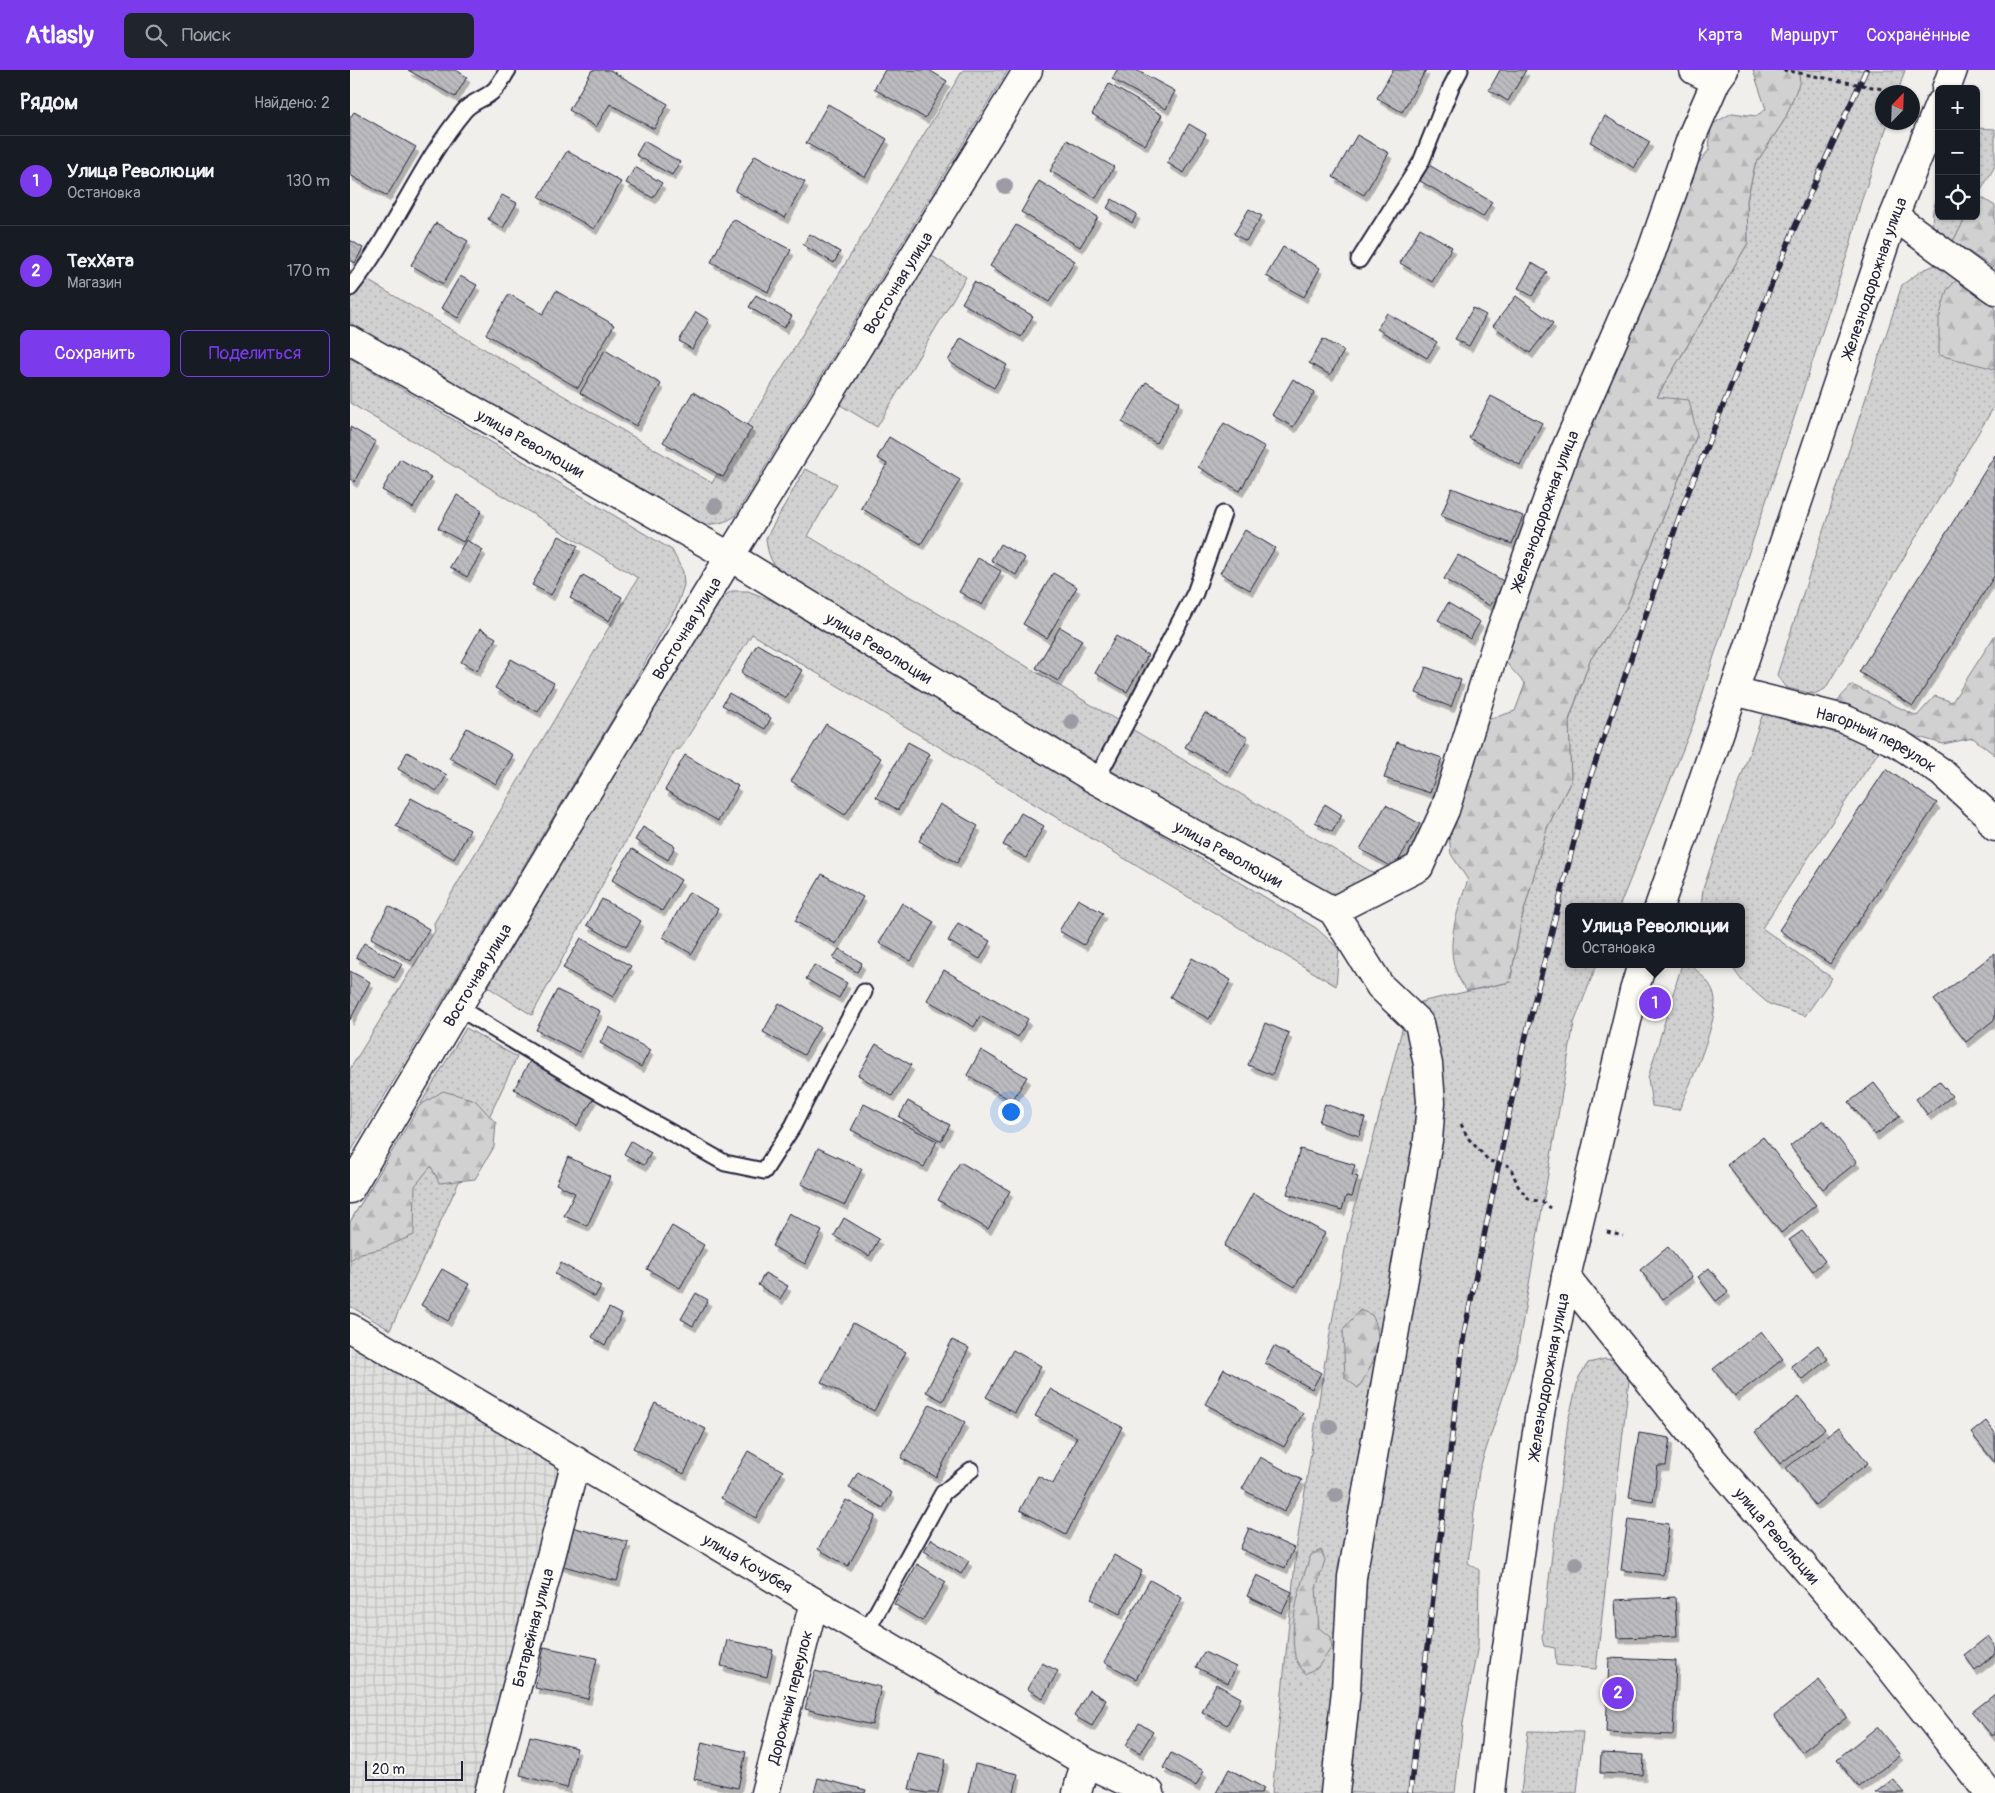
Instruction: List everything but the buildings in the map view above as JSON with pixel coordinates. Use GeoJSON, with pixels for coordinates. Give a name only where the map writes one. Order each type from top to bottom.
{"type":"FeatureCollection","features":[{"type":"Feature","properties":{"kind":"street","name":"Восточная улица"},"geometry":{"type":"LineString","coordinates":[[350,1189],[457,1007],[729,556],[1028,70]]}},
{"type":"Feature","properties":{"kind":"street"},"geometry":{"type":"LineString","coordinates":[[1947,85],[1953,70]]}},
{"type":"Feature","properties":{"kind":"street","name":"Железнодорожная улица"},"geometry":{"type":"LineString","coordinates":[[1333,911],[1419,867],[1446,810],[1497,642],[1564,453],[1651,253],[1692,136],[1711,74]]}},
{"type":"Feature","properties":{"kind":"street","name":"Железнодорожная улица"},"geometry":{"type":"LineString","coordinates":[[1660,903],[1894,216],[1935,115]]}},
{"type":"Feature","properties":{"kind":"street"},"geometry":{"type":"LineString","coordinates":[[1894,216],[1995,290]]}},
{"type":"Feature","properties":{"kind":"street","name":"улица Революции"},"geometry":{"type":"LineString","coordinates":[[350,340],[729,556],[1096,780],[1333,911],[1380,986],[1419,1023],[1428,1064],[1431,1102],[1426,1150],[1352,1577],[1346,1690],[1335,1793]]}},
{"type":"Feature","properties":{"kind":"street","name":"Нагорный переулок"},"geometry":{"type":"LineString","coordinates":[[1734,691],[1844,719],[1899,744],[1941,772],[1986,814],[1995,827]]}},
{"type":"Feature","properties":{"kind":"street","name":"Железнодорожная улица"},"geometry":{"type":"LineString","coordinates":[[1490,1793],[1504,1669],[1538,1418],[1566,1277],[1641,968]]}},
{"type":"Feature","properties":{"kind":"street","name":"улица Революции"},"geometry":{"type":"LineString","coordinates":[[1566,1277],[1711,1458],[1885,1661],[1989,1793]]}},
{"type":"Feature","properties":{"kind":"street","name":"улица Кочубея"},"geometry":{"type":"LineString","coordinates":[[350,1328],[1085,1762],[1150,1793]]}},
{"type":"Feature","properties":{"kind":"street","name":"Батарейная улица"},"geometry":{"type":"LineString","coordinates":[[489,1793],[576,1460]]}},
{"type":"Feature","properties":{"kind":"street","name":"Дорожный переулок"},"geometry":{"type":"LineString","coordinates":[[765,1793],[814,1602]]}},
{"type":"Feature","properties":{"kind":"street"},"geometry":{"type":"LineString","coordinates":[[1077,1793],[1085,1762]]}},
{"type":"Feature","properties":{"kind":"lane"},"geometry":{"type":"LineString","coordinates":[[350,288],[383,239],[412,186],[465,109],[493,91],[508,70]]}},
{"type":"Feature","properties":{"kind":"lane"},"geometry":{"type":"LineString","coordinates":[[1359,260],[1421,162],[1450,87],[1460,70]]}},
{"type":"Feature","properties":{"kind":"lane"},"geometry":{"type":"LineString","coordinates":[[1096,780],[1195,593],[1224,514]]}},
{"type":"Feature","properties":{"kind":"lane"},"geometry":{"type":"LineString","coordinates":[[457,1007],[590,1087],[725,1163],[764,1171],[793,1126],[822,1068],[864,992]]}},
{"type":"Feature","properties":{"kind":"lane"},"geometry":{"type":"LineString","coordinates":[[866,1632],[943,1493],[971,1470]]}},
{"type":"Feature","properties":{"kind":"path"},"geometry":{"type":"LineString","coordinates":[[1783,70],[1875,87]]}},
{"type":"Feature","properties":{"kind":"path"},"geometry":{"type":"LineString","coordinates":[[1460,1123],[1468,1138],[1489,1161],[1510,1166],[1518,1186],[1529,1199],[1542,1202],[1579,1225],[1623,1236]]}},
{"type":"Feature","properties":{"kind":"shaded area"},"geometry":{"type":"Polygon","coordinates":[[[350,1328],[576,1461],[489,1793],[350,1793],[350,1328]]]}},
{"type":"Feature","properties":{"kind":"green space"},"geometry":{"type":"Polygon","coordinates":[[[963,70],[1008,70],[735,516],[724,522],[688,523],[350,323],[350,270],[712,483],[963,70]]]}},
{"type":"Feature","properties":{"kind":"green space"},"geometry":{"type":"Polygon","coordinates":[[[1753,70],[1798,70],[1800,81],[1785,119],[1755,165],[1747,200],[1748,243],[1657,397],[1689,400],[1697,435],[1626,608],[1590,660],[1569,720],[1571,781],[1547,828],[1521,922],[1510,982],[1467,991],[1454,965],[1452,937],[1468,880],[1451,854],[1449,835],[1463,803],[1469,768],[1487,720],[1515,711],[1525,684],[1501,657],[1550,514],[1622,341],[1660,272],[1664,249],[1687,177],[1709,150],[1711,125],[1732,113],[1756,116],[1766,109],[1753,70]]]}},
{"type":"Feature","properties":{"kind":"green space"},"geometry":{"type":"Polygon","coordinates":[[[1798,70],[1905,70],[1900,85],[1875,85],[1875,130],[1886,130],[1860,205],[1850,246],[1714,656],[1694,722],[1621,903],[1565,903],[1565,968],[1595,968],[1574,1023],[1517,1354],[1479,1471],[1468,1563],[1479,1570],[1478,1645],[1463,1723],[1455,1793],[1343,1793],[1366,1547],[1432,1042],[1420,1002],[1510,982],[1521,922],[1547,828],[1571,781],[1569,721],[1590,660],[1626,608],[1697,435],[1657,397],[1748,243],[1747,200],[1755,165],[1785,119],[1799,81],[1798,70]]]}},
{"type":"Feature","properties":{"kind":"green space"},"geometry":{"type":"Polygon","coordinates":[[[1980,128],[1995,129],[1995,166],[1980,192],[1980,128]]]}},
{"type":"Feature","properties":{"kind":"green space"},"geometry":{"type":"Polygon","coordinates":[[[1980,196],[1995,206],[1995,269],[1953,241],[1965,220],[1980,220],[1980,196]]]}},
{"type":"Feature","properties":{"kind":"green space"},"geometry":{"type":"Polygon","coordinates":[[[1935,204],[1935,220],[1965,220],[1953,241],[1943,236],[1932,224],[1935,204]]]}},
{"type":"Feature","properties":{"kind":"green space"},"geometry":{"type":"Polygon","coordinates":[[[927,253],[966,277],[877,427],[837,403],[927,253]]]}},
{"type":"Feature","properties":{"kind":"green space"},"geometry":{"type":"Polygon","coordinates":[[[1935,265],[1961,276],[1995,300],[1995,405],[1825,689],[1814,694],[1787,688],[1777,675],[1902,285],[1921,271],[1935,265]]]}},
{"type":"Feature","properties":{"kind":"green space"},"geometry":{"type":"Polygon","coordinates":[[[1961,276],[1995,300],[1995,369],[1939,355],[1939,318],[1947,290],[1961,276]]]}},
{"type":"Feature","properties":{"kind":"green space"},"geometry":{"type":"Polygon","coordinates":[[[350,358],[672,550],[683,572],[684,585],[677,606],[624,700],[350,1153],[350,1069],[435,931],[434,923],[638,578],[350,403],[350,358]]]}},
{"type":"Feature","properties":{"kind":"green space"},"geometry":{"type":"Polygon","coordinates":[[[805,469],[837,484],[808,536],[1380,877],[1340,896],[1313,889],[784,578],[771,560],[766,538],[805,469]]]}},
{"type":"Feature","properties":{"kind":"green space"},"geometry":{"type":"Polygon","coordinates":[[[732,591],[748,591],[773,601],[1316,928],[1339,949],[1336,986],[752,634],[680,749],[675,750],[532,1015],[488,987],[718,600],[732,591]]]}},
{"type":"Feature","properties":{"kind":"green space"},"geometry":{"type":"Polygon","coordinates":[[[1995,635],[1995,755],[1973,738],[1943,744],[1874,724],[1837,701],[1852,685],[1917,716],[1935,696],[1952,702],[1995,635]]]}},
{"type":"Feature","properties":{"kind":"green space"},"geometry":{"type":"Polygon","coordinates":[[[1774,712],[1839,730],[1879,751],[1762,928],[1832,978],[1805,1016],[1769,1004],[1742,981],[1733,968],[1745,968],[1745,903],[1701,903],[1703,889],[1762,716],[1774,712]]]}},
{"type":"Feature","properties":{"kind":"green space"},"geometry":{"type":"Polygon","coordinates":[[[1681,968],[1694,968],[1707,981],[1714,994],[1715,1005],[1703,1052],[1679,1110],[1652,1106],[1648,1078],[1681,968]]]}},
{"type":"Feature","properties":{"kind":"green space"},"geometry":{"type":"Polygon","coordinates":[[[1404,1022],[1416,1039],[1423,1114],[1322,1786],[1319,1793],[1272,1793],[1297,1543],[1325,1361],[1348,1233],[1404,1022]]]}},
{"type":"Feature","properties":{"kind":"green space"},"geometry":{"type":"Polygon","coordinates":[[[466,1028],[517,1057],[390,1330],[350,1306],[350,1222],[466,1028]]]}},
{"type":"Feature","properties":{"kind":"green space"},"geometry":{"type":"Polygon","coordinates":[[[443,1091],[475,1100],[496,1123],[494,1147],[475,1179],[439,1183],[431,1166],[415,1186],[414,1235],[381,1249],[361,1253],[350,1260],[350,1222],[419,1106],[443,1091]]]}},
{"type":"Feature","properties":{"kind":"green space"},"geometry":{"type":"Polygon","coordinates":[[[1360,1310],[1372,1315],[1378,1337],[1376,1353],[1358,1388],[1345,1378],[1343,1329],[1360,1310]]]}},
{"type":"Feature","properties":{"kind":"green space"},"geometry":{"type":"Polygon","coordinates":[[[1605,1359],[1620,1360],[1630,1371],[1596,1669],[1556,1665],[1555,1648],[1544,1646],[1542,1638],[1568,1421],[1579,1377],[1588,1363],[1605,1359]]]}},
{"type":"Feature","properties":{"kind":"green space"},"geometry":{"type":"Polygon","coordinates":[[[1321,1550],[1325,1560],[1316,1588],[1319,1628],[1330,1637],[1332,1647],[1318,1667],[1305,1674],[1295,1656],[1293,1643],[1294,1618],[1299,1592],[1311,1555],[1321,1550]]]}},
{"type":"Feature","properties":{"kind":"green space"},"geometry":{"type":"Polygon","coordinates":[[[1528,1731],[1583,1732],[1577,1793],[1521,1793],[1528,1731]]]}},
{"type":"Feature","properties":{"kind":"railway"},"geometry":{"type":"LineString","coordinates":[[1410,1793],[1464,1334],[1520,1060],[1589,781],[1684,503],[1794,229],[1866,70]]}},
{"type":"Feature","properties":{"kind":"place","name":"Улица Революции"},"geometry":{"type":"Point","coordinates":[1655,1003]}},
{"type":"Feature","properties":{"kind":"place","name":"ТехХата"},"geometry":{"type":"Point","coordinates":[1618,1693]}}]}
